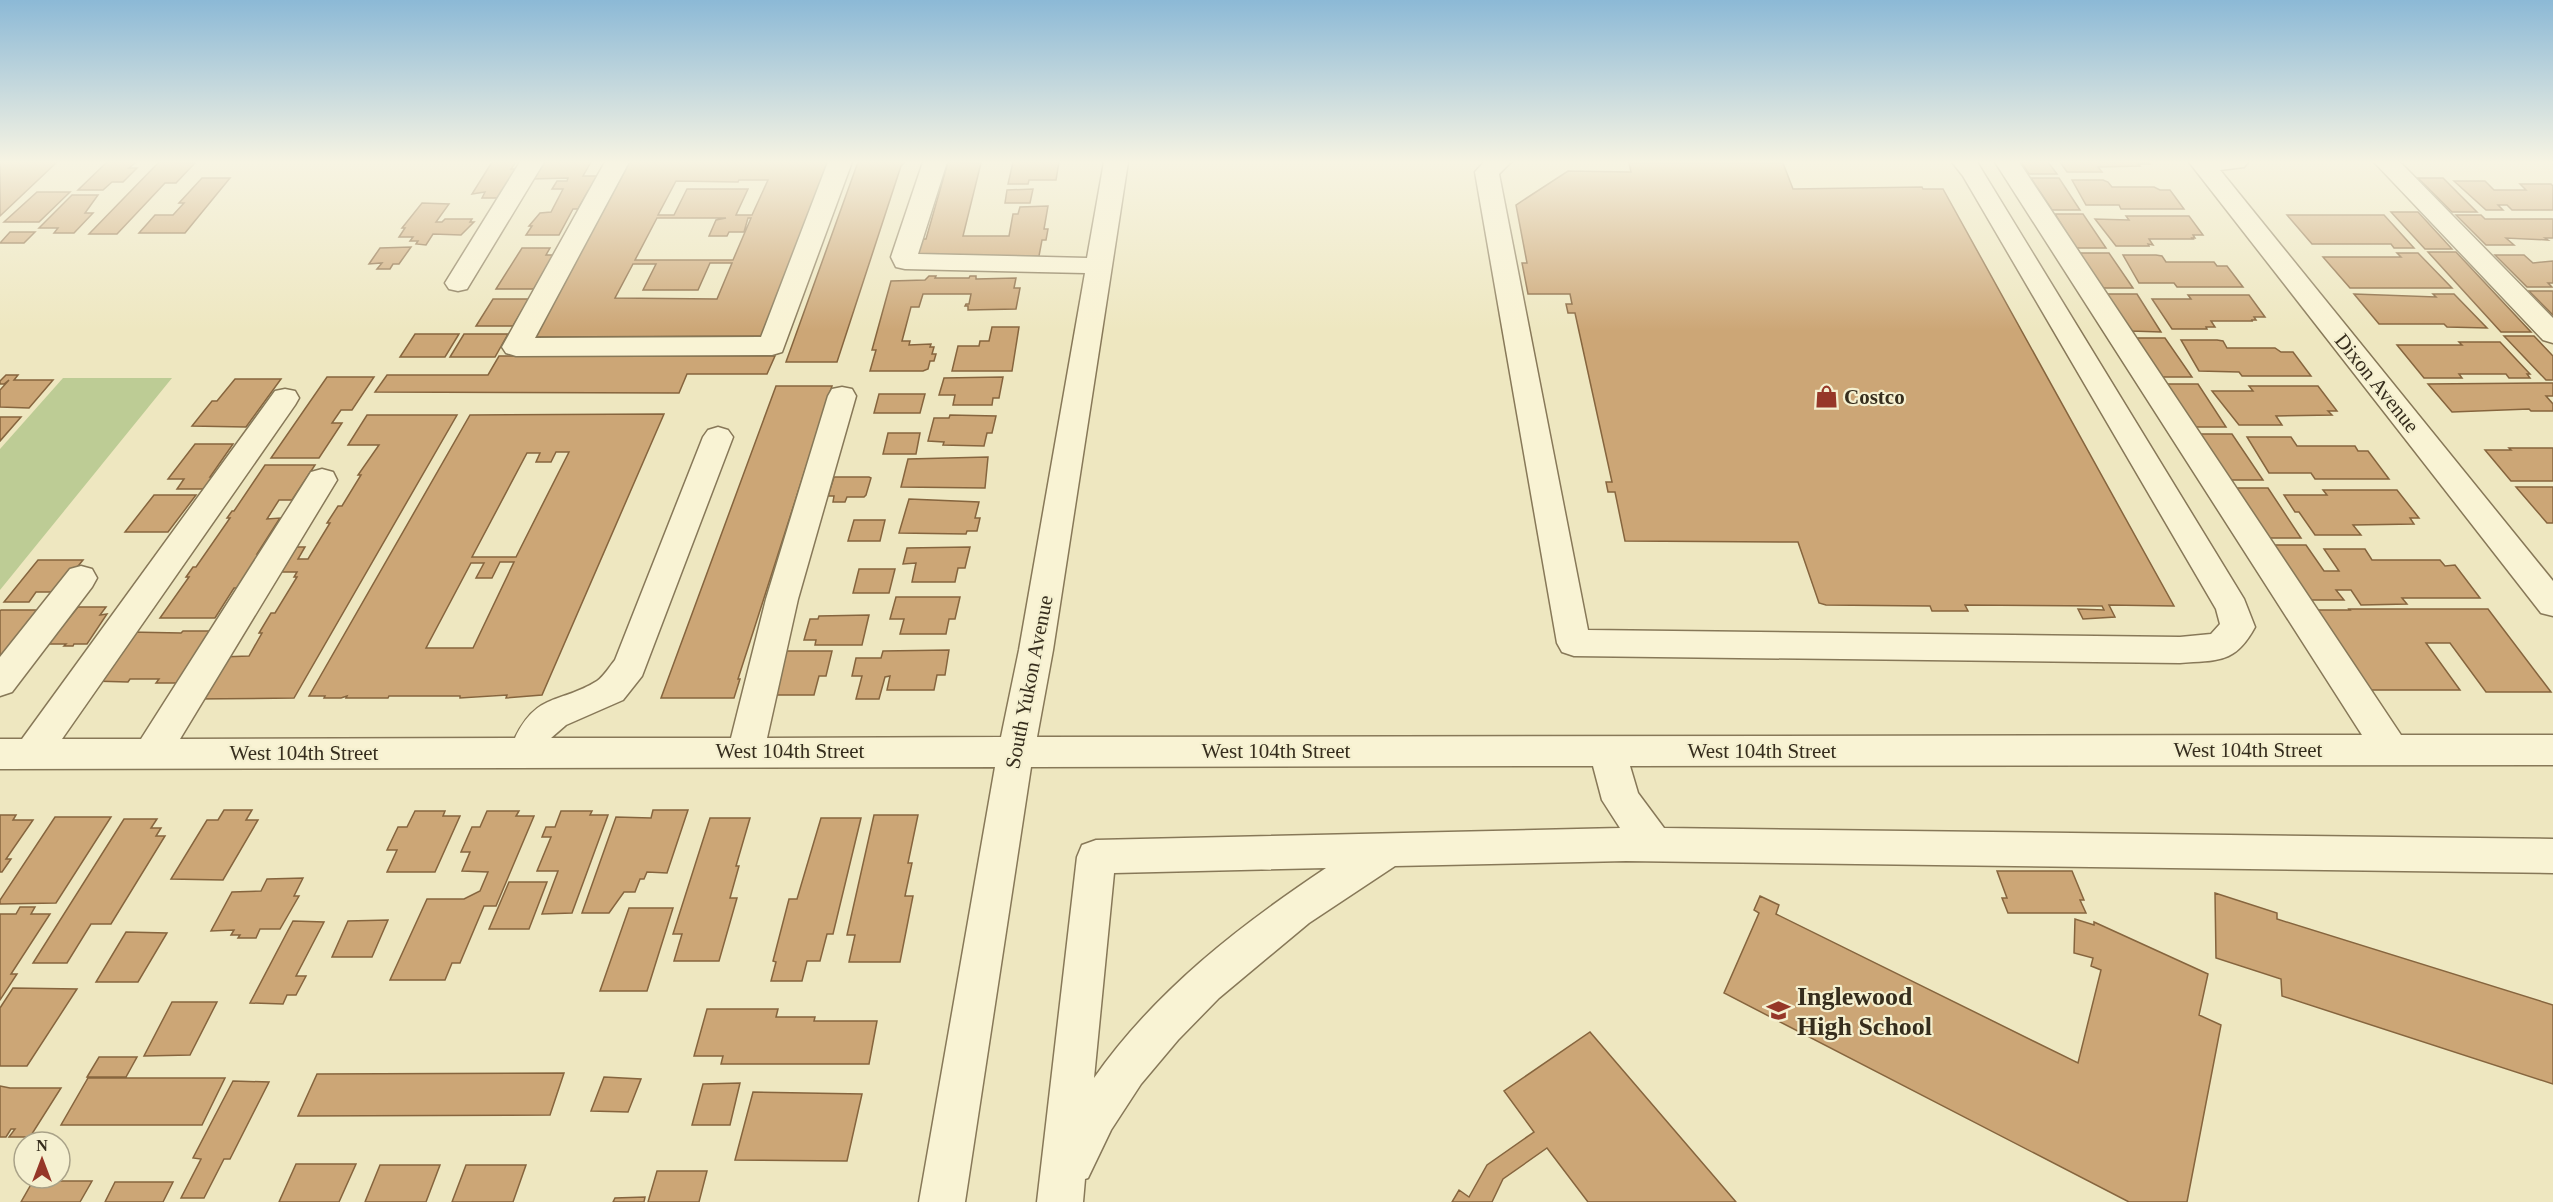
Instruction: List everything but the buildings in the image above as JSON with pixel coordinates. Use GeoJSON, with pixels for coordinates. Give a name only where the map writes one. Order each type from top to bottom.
{"type":"FeatureCollection","features":[{"type":"Feature","properties":{"kind":"street"},"geometry":{"type":"LineString","coordinates":[[458,283],[498,218]]}},
{"type":"Feature","properties":{"kind":"street"},"geometry":{"type":"LineString","coordinates":[[586,218],[516,346],[772,346],[819,218]]}},
{"type":"Feature","properties":{"kind":"street"},"geometry":{"type":"LineString","coordinates":[[917,218],[904,257],[905,261],[1099,266]]}},
{"type":"Feature","properties":{"kind":"street","name":"South Yukon Avenue"},"geometry":{"type":"LineString","coordinates":[[942,1202],[1107,218]]}},
{"type":"Feature","properties":{"kind":"street"},"geometry":{"type":"LineString","coordinates":[[1496,218],[1574,643],[2180,650],[2220,647],[2238,627],[2232,608],[2000,218]]}},
{"type":"Feature","properties":{"kind":"street"},"geometry":{"type":"LineString","coordinates":[[2044,218],[2391,750]]}},
{"type":"Feature","properties":{"kind":"street","name":"Dixon Avenue"},"geometry":{"type":"LineString","coordinates":[[2245,218],[2553,604]]}},
{"type":"Feature","properties":{"kind":"street"},"geometry":{"type":"LineString","coordinates":[[2440,218],[2553,334]]}},
{"type":"Feature","properties":{"kind":"street"},"geometry":{"type":"LineString","coordinates":[[746,751],[782,599],[843,396]]}},
{"type":"Feature","properties":{"kind":"street"},"geometry":{"type":"LineString","coordinates":[[16,754],[285,398]]}},
{"type":"Feature","properties":{"kind":"street"},"geometry":{"type":"LineString","coordinates":[[527,752],[538,728],[553,715],[610,690],[630,666],[718,437]]}},
{"type":"Feature","properties":{"kind":"street"},"geometry":{"type":"LineString","coordinates":[[151,753],[322,480]]}},
{"type":"Feature","properties":{"kind":"street"},"geometry":{"type":"LineString","coordinates":[[0,682],[81,578]]}},
{"type":"Feature","properties":{"kind":"street","name":"West 104th Street"},"geometry":{"type":"LineString","coordinates":[[16,754],[746,751],[2553,750]]}},
{"type":"Feature","properties":{"kind":"street"},"geometry":{"type":"LineString","coordinates":[[1607,751],[1621,800],[1655,844]]}},
{"type":"Feature","properties":{"kind":"street"},"geometry":{"type":"LineString","coordinates":[[1061,1194],[1096,857],[1655,844],[2553,856]]}},
{"type":"Feature","properties":{"kind":"street"},"geometry":{"type":"LineString","coordinates":[[1061,1194],[1080,1142],[1108,1094],[1134,1059],[1171,1019],[1244,951],[1293,911],[1339,879],[1390,850]]}},
{"type":"Feature","properties":{"kind":"green space"},"geometry":{"type":"Polygon","coordinates":[[[63,378],[172,378],[0,590],[0,449],[63,378]]]}},
{"type":"Feature","properties":{"kind":"place","name":"Costco"},"geometry":{"type":"Point","coordinates":[1826,397]}},
{"type":"Feature","properties":{"kind":"place","name":"Inglewood High School"},"geometry":{"type":"Point","coordinates":[1779,1011]}}]}
